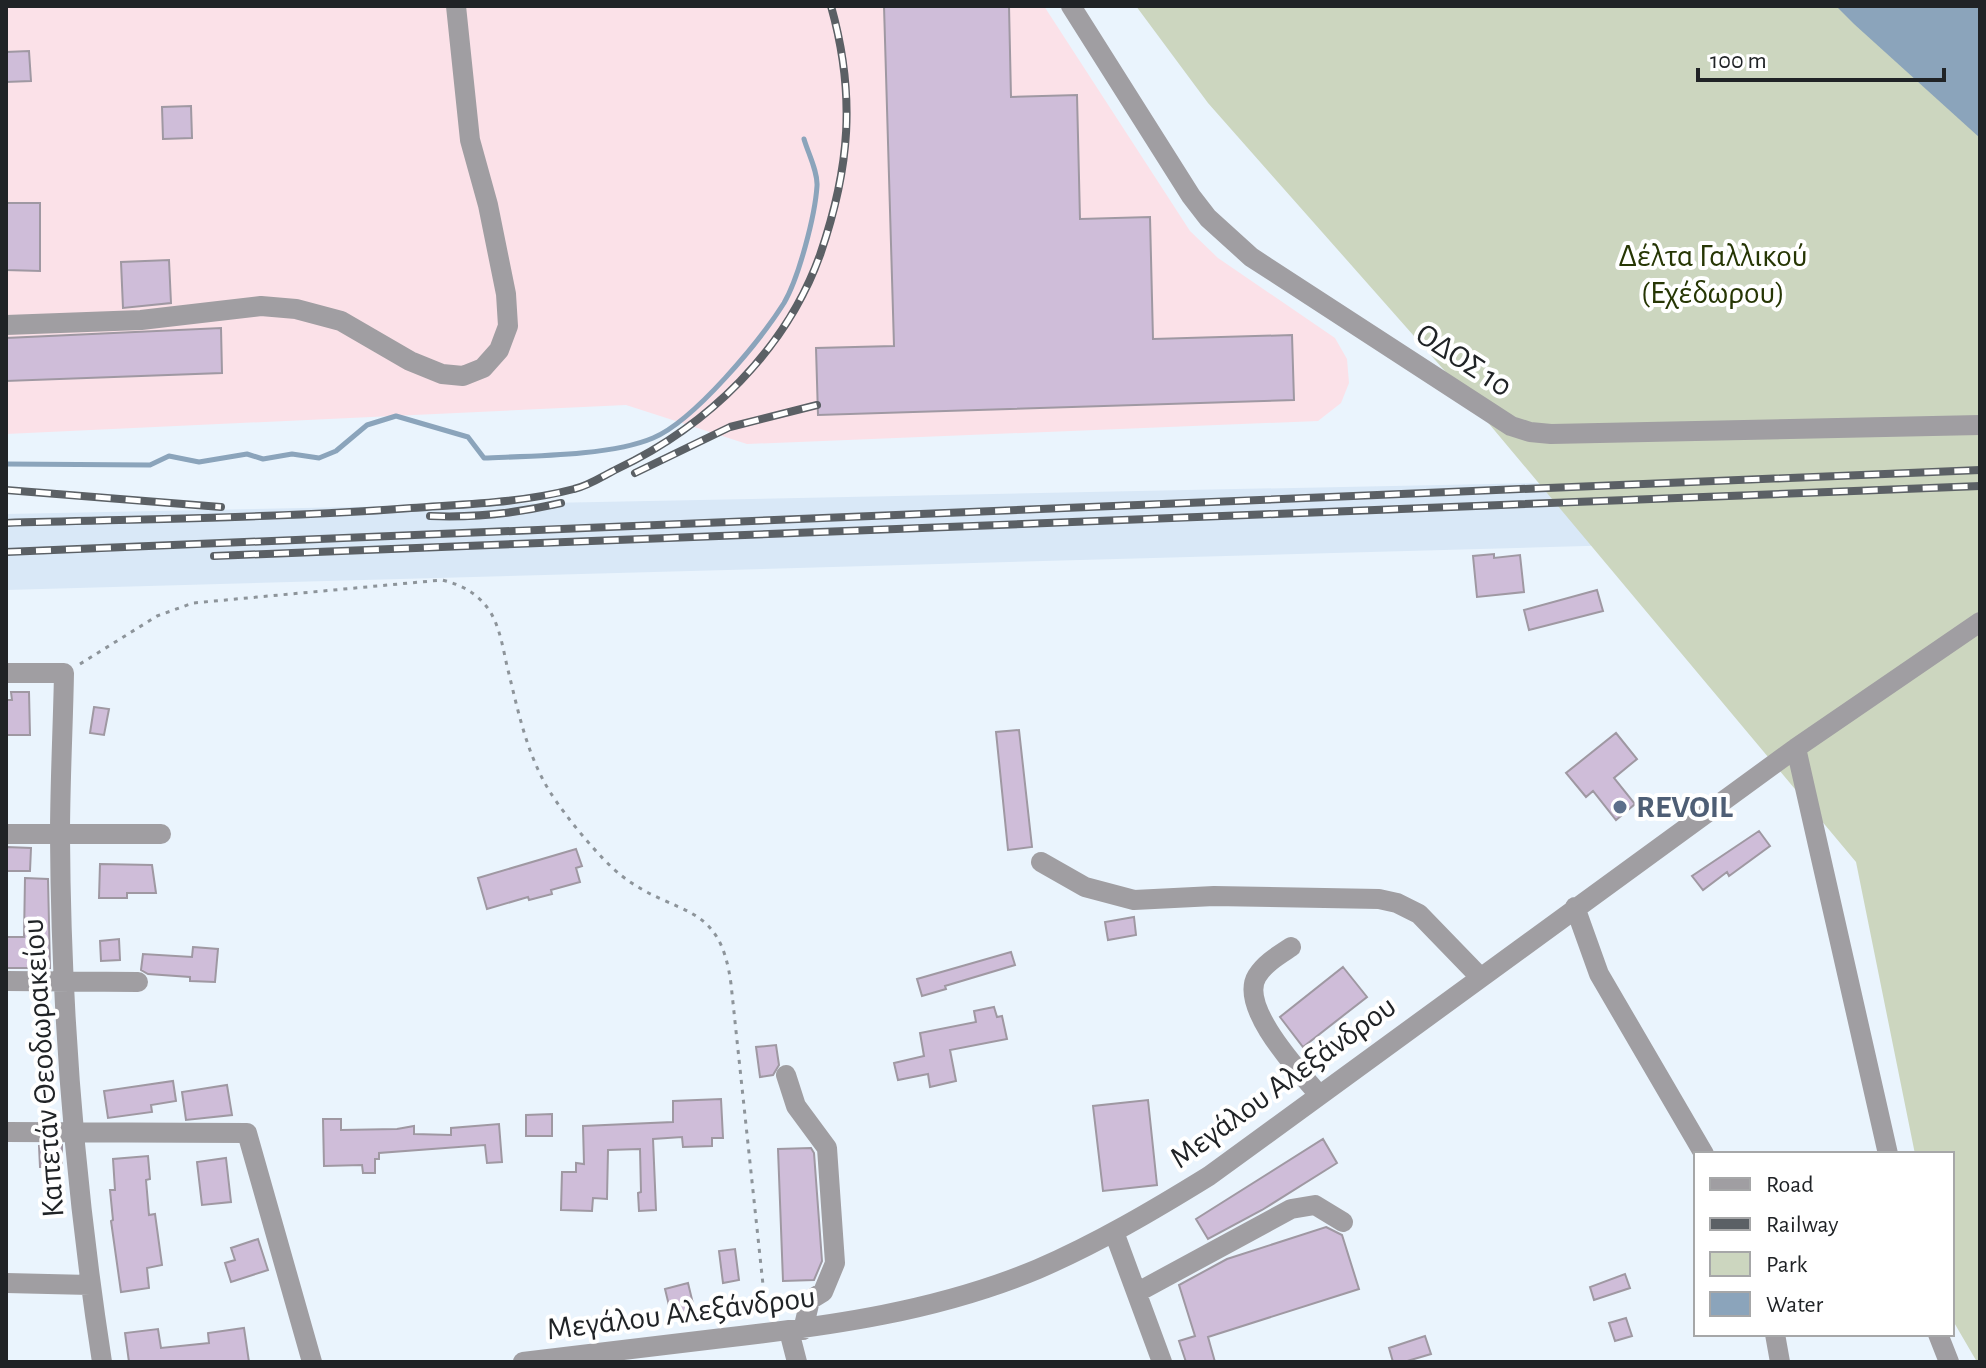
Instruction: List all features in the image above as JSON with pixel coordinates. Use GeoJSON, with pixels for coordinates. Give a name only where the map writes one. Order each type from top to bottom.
{"type":"FeatureCollection","features":[{"type":"Feature","properties":{"kind":"street"},"geometry":{"type":"LineString","coordinates":[[6,325],[141,320],[261,306],[296,309],[341,321],[410,361],[442,374],[463,376],[483,368],[499,350],[508,326],[506,294],[488,205],[470,140],[456,6]]}},
{"type":"Feature","properties":{"kind":"street","name":"ΟΔΟΣ 10"},"geometry":{"type":"LineString","coordinates":[[1071,6],[1208,218],[1251,257],[1511,426],[1551,434],[1980,425]]}},
{"type":"Feature","properties":{"kind":"street","name":"Μεγάλου Αλεξάνδρου"},"geometry":{"type":"LineString","coordinates":[[523,1362],[688,1352],[858,1320],[953,1297],[1036,1269],[1114,1232],[1209,1176],[1796,748],[1980,622]]}},
{"type":"Feature","properties":{"kind":"street"},"geometry":{"type":"LineString","coordinates":[[6,673],[64,673]]}},
{"type":"Feature","properties":{"kind":"street","name":"Καπετάν Θεοδωρακείου"},"geometry":{"type":"LineString","coordinates":[[64,673],[60,835],[64,982],[73,1133],[102,1362]]}},
{"type":"Feature","properties":{"kind":"street"},"geometry":{"type":"LineString","coordinates":[[1796,748],[1888,1152]]}},
{"type":"Feature","properties":{"kind":"street"},"geometry":{"type":"LineString","coordinates":[[6,834],[161,834]]}},
{"type":"Feature","properties":{"kind":"street"},"geometry":{"type":"LineString","coordinates":[[1041,862],[1085,887],[1134,900],[1260,896],[1379,899],[1397,903],[1419,914],[1480,977]]}},
{"type":"Feature","properties":{"kind":"street"},"geometry":{"type":"LineString","coordinates":[[1575,907],[1599,974],[1703,1152]]}},
{"type":"Feature","properties":{"kind":"street"},"geometry":{"type":"LineString","coordinates":[[1291,947],[1272,959],[1257,975],[1253,985],[1255,1004],[1263,1021],[1319,1095]]}},
{"type":"Feature","properties":{"kind":"street"},"geometry":{"type":"LineString","coordinates":[[6,981],[138,982]]}},
{"type":"Feature","properties":{"kind":"street"},"geometry":{"type":"LineString","coordinates":[[786,1075],[796,1106],[827,1148],[835,1263],[823,1292],[810,1300],[787,1331],[797,1362]]}},
{"type":"Feature","properties":{"kind":"street"},"geometry":{"type":"LineString","coordinates":[[6,1132],[247,1133],[312,1362]]}},
{"type":"Feature","properties":{"kind":"street"},"geometry":{"type":"LineString","coordinates":[[1138,1292],[1291,1209],[1315,1205],[1343,1222]]}},
{"type":"Feature","properties":{"kind":"street"},"geometry":{"type":"LineString","coordinates":[[1114,1232],[1162,1362]]}},
{"type":"Feature","properties":{"kind":"street"},"geometry":{"type":"LineString","coordinates":[[6,1283],[90,1285]]}},
{"type":"Feature","properties":{"kind":"street"},"geometry":{"type":"LineString","coordinates":[[1775,1336],[1780,1362]]}},
{"type":"Feature","properties":{"kind":"street"},"geometry":{"type":"LineString","coordinates":[[1939,1336],[1949,1362]]}},
{"type":"Feature","properties":{"kind":"path"},"geometry":{"type":"LineString","coordinates":[[64,673],[157,616],[193,603],[442,580],[462,585],[478,597],[492,614],[500,635],[527,746],[551,794],[594,848],[623,877],[694,913],[711,927],[723,944],[787,1331]]}},
{"type":"Feature","properties":{"kind":"shaded area"},"geometry":{"type":"Polygon","coordinates":[[[6,6],[1044,6],[1190,231],[1218,258],[1335,338],[1347,359],[1349,383],[1341,403],[1318,421],[747,444],[626,405],[6,434],[6,6]]]}},
{"type":"Feature","properties":{"kind":"shaded area"},"geometry":{"type":"Polygon","coordinates":[[[1980,474],[1980,535],[6,590],[6,514],[1980,474]]]}},
{"type":"Feature","properties":{"kind":"green space","name":"Δέλτα Γαλλικού (Εχέδωρου)"},"geometry":{"type":"Polygon","coordinates":[[[1136,6],[1980,6],[1980,1362],[1977,1362],[1954,1322],[1954,1152],[1915,1152],[1856,862],[1444,370],[1208,103],[1136,6]]]}},
{"type":"Feature","properties":{"kind":"water"},"geometry":{"type":"Polygon","coordinates":[[[1836,6],[1980,6],[1980,138],[1854,24],[1836,6]]]}},
{"type":"Feature","properties":{"kind":"building"},"geometry":{"type":"Polygon","coordinates":[[[884,6],[1009,6],[1011,97],[1077,95],[1080,219],[1150,217],[1153,339],[1292,335],[1294,400],[818,415],[816,348],[894,346],[884,6]]]}},
{"type":"Feature","properties":{"kind":"building"},"geometry":{"type":"Polygon","coordinates":[[[29,51],[31,81],[6,82],[6,52],[29,51]]]}},
{"type":"Feature","properties":{"kind":"building"},"geometry":{"type":"Polygon","coordinates":[[[191,106],[192,138],[163,139],[162,107],[191,106]]]}},
{"type":"Feature","properties":{"kind":"building"},"geometry":{"type":"Polygon","coordinates":[[[6,203],[40,203],[40,271],[6,270],[6,203]]]}},
{"type":"Feature","properties":{"kind":"building"},"geometry":{"type":"Polygon","coordinates":[[[169,260],[171,303],[123,308],[121,262],[169,260]]]}},
{"type":"Feature","properties":{"kind":"building"},"geometry":{"type":"Polygon","coordinates":[[[221,328],[222,373],[6,381],[6,338],[221,328]]]}},
{"type":"Feature","properties":{"kind":"building"},"geometry":{"type":"Polygon","coordinates":[[[1494,554],[1494,558],[1520,555],[1524,592],[1477,597],[1473,556],[1494,554]]]}},
{"type":"Feature","properties":{"kind":"building"},"geometry":{"type":"Polygon","coordinates":[[[1597,590],[1603,611],[1529,630],[1524,610],[1597,590]]]}},
{"type":"Feature","properties":{"kind":"building"},"geometry":{"type":"Polygon","coordinates":[[[11,692],[29,692],[30,735],[6,735],[6,700],[12,700],[11,692]]]}},
{"type":"Feature","properties":{"kind":"building"},"geometry":{"type":"Polygon","coordinates":[[[94,707],[109,709],[104,735],[90,733],[94,707]]]}},
{"type":"Feature","properties":{"kind":"building"},"geometry":{"type":"Polygon","coordinates":[[[1019,730],[1032,847],[1008,850],[996,732],[1019,730]]]}},
{"type":"Feature","properties":{"kind":"building"},"geometry":{"type":"Polygon","coordinates":[[[1616,733],[1637,759],[1614,778],[1635,804],[1616,820],[1593,791],[1586,797],[1566,773],[1616,733]]]}},
{"type":"Feature","properties":{"kind":"building"},"geometry":{"type":"Polygon","coordinates":[[[1759,831],[1770,846],[1729,876],[1727,872],[1703,890],[1692,876],[1759,831]]]}},
{"type":"Feature","properties":{"kind":"building"},"geometry":{"type":"Polygon","coordinates":[[[6,847],[31,848],[30,871],[6,871],[6,847]]]}},
{"type":"Feature","properties":{"kind":"building"},"geometry":{"type":"Polygon","coordinates":[[[576,849],[582,866],[576,868],[580,882],[551,890],[552,894],[529,900],[528,897],[487,909],[478,878],[576,849]]]}},
{"type":"Feature","properties":{"kind":"building"},"geometry":{"type":"Polygon","coordinates":[[[100,864],[152,865],[156,893],[127,893],[127,898],[99,898],[100,864]]]}},
{"type":"Feature","properties":{"kind":"building"},"geometry":{"type":"Polygon","coordinates":[[[25,878],[48,879],[50,968],[6,968],[6,937],[24,937],[25,878]]]}},
{"type":"Feature","properties":{"kind":"building"},"geometry":{"type":"Polygon","coordinates":[[[1134,917],[1136,935],[1108,940],[1105,922],[1134,917]]]}},
{"type":"Feature","properties":{"kind":"building"},"geometry":{"type":"Polygon","coordinates":[[[119,939],[120,960],[101,961],[100,941],[119,939]]]}},
{"type":"Feature","properties":{"kind":"building"},"geometry":{"type":"Polygon","coordinates":[[[193,947],[218,949],[215,982],[190,981],[190,977],[148,974],[141,970],[143,954],[192,957],[193,947]]]}},
{"type":"Feature","properties":{"kind":"building"},"geometry":{"type":"Polygon","coordinates":[[[1011,952],[1015,965],[922,996],[917,979],[1011,952]]]}},
{"type":"Feature","properties":{"kind":"building"},"geometry":{"type":"Polygon","coordinates":[[[1343,967],[1367,997],[1303,1047],[1280,1017],[1343,967]]]}},
{"type":"Feature","properties":{"kind":"building"},"geometry":{"type":"Polygon","coordinates":[[[994,1007],[997,1017],[1002,1016],[1007,1039],[950,1050],[956,1081],[930,1087],[928,1074],[898,1080],[894,1063],[924,1056],[920,1033],[976,1022],[974,1011],[994,1007]]]}},
{"type":"Feature","properties":{"kind":"building"},"geometry":{"type":"Polygon","coordinates":[[[776,1045],[779,1065],[773,1075],[760,1077],[756,1047],[776,1045]]]}},
{"type":"Feature","properties":{"kind":"building"},"geometry":{"type":"Polygon","coordinates":[[[173,1081],[176,1101],[151,1105],[152,1112],[108,1118],[104,1091],[173,1081]]]}},
{"type":"Feature","properties":{"kind":"building"},"geometry":{"type":"Polygon","coordinates":[[[227,1085],[232,1115],[186,1120],[182,1092],[227,1085]]]}},
{"type":"Feature","properties":{"kind":"building"},"geometry":{"type":"Polygon","coordinates":[[[721,1099],[723,1138],[712,1138],[712,1146],[683,1147],[682,1137],[653,1139],[656,1210],[639,1211],[640,1149],[608,1150],[607,1199],[593,1198],[592,1211],[561,1210],[562,1172],[576,1172],[576,1163],[584,1164],[583,1126],[673,1122],[673,1101],[721,1099]]]}},
{"type":"Feature","properties":{"kind":"building"},"geometry":{"type":"Polygon","coordinates":[[[1148,1100],[1157,1185],[1103,1191],[1093,1106],[1148,1100]]]}},
{"type":"Feature","properties":{"kind":"building"},"geometry":{"type":"Polygon","coordinates":[[[552,1114],[552,1136],[526,1136],[526,1115],[552,1114]]]}},
{"type":"Feature","properties":{"kind":"building"},"geometry":{"type":"Polygon","coordinates":[[[323,1119],[341,1119],[341,1130],[414,1126],[414,1134],[451,1135],[451,1128],[499,1124],[502,1162],[487,1163],[485,1145],[379,1153],[379,1159],[375,1159],[375,1173],[363,1173],[362,1165],[324,1166],[323,1119]]]}},
{"type":"Feature","properties":{"kind":"building"},"geometry":{"type":"Polygon","coordinates":[[[1323,1139],[1337,1163],[1262,1210],[1208,1239],[1196,1219],[1323,1139]]]}},
{"type":"Feature","properties":{"kind":"building"},"geometry":{"type":"Polygon","coordinates":[[[62,1145],[62,1166],[40,1167],[39,1146],[62,1145]]]}},
{"type":"Feature","properties":{"kind":"building"},"geometry":{"type":"Polygon","coordinates":[[[811,1148],[814,1153],[822,1261],[814,1280],[783,1281],[778,1149],[811,1148]]]}},
{"type":"Feature","properties":{"kind":"building"},"geometry":{"type":"Polygon","coordinates":[[[148,1156],[150,1179],[146,1180],[149,1215],[155,1214],[162,1265],[147,1268],[149,1288],[121,1292],[111,1221],[110,1190],[115,1190],[113,1159],[148,1156]]]}},
{"type":"Feature","properties":{"kind":"building"},"geometry":{"type":"Polygon","coordinates":[[[226,1158],[231,1202],[202,1205],[197,1162],[226,1158]]]}},
{"type":"Feature","properties":{"kind":"building"},"geometry":{"type":"Polygon","coordinates":[[[1326,1227],[1342,1235],[1359,1289],[1208,1337],[1215,1362],[1186,1362],[1179,1341],[1195,1336],[1179,1285],[1227,1259],[1326,1227]]]}},
{"type":"Feature","properties":{"kind":"building"},"geometry":{"type":"Polygon","coordinates":[[[258,1239],[268,1270],[231,1282],[225,1263],[235,1260],[231,1248],[258,1239]]]}},
{"type":"Feature","properties":{"kind":"building"},"geometry":{"type":"Polygon","coordinates":[[[735,1249],[739,1280],[723,1283],[719,1251],[735,1249]]]}},
{"type":"Feature","properties":{"kind":"building"},"geometry":{"type":"Polygon","coordinates":[[[1625,1274],[1630,1288],[1594,1300],[1590,1287],[1625,1274]]]}},
{"type":"Feature","properties":{"kind":"building"},"geometry":{"type":"Polygon","coordinates":[[[688,1283],[695,1312],[672,1318],[665,1289],[688,1283]]]}},
{"type":"Feature","properties":{"kind":"building"},"geometry":{"type":"Polygon","coordinates":[[[1626,1318],[1632,1336],[1615,1341],[1609,1323],[1626,1318]]]}},
{"type":"Feature","properties":{"kind":"building"},"geometry":{"type":"Polygon","coordinates":[[[244,1328],[249,1362],[129,1362],[125,1333],[158,1329],[161,1348],[209,1343],[208,1333],[244,1328]]]}},
{"type":"Feature","properties":{"kind":"building"},"geometry":{"type":"Polygon","coordinates":[[[1425,1336],[1431,1354],[1393,1362],[1389,1348],[1425,1336]]]}},
{"type":"Feature","properties":{"kind":"waterway"},"geometry":{"type":"LineString","coordinates":[[6,464],[150,465],[169,456],[199,462],[247,454],[263,459],[292,454],[319,458],[336,451],[367,425],[396,416],[468,437],[484,458],[593,452],[653,438],[687,415],[725,378],[759,338],[790,292],[801,262],[816,199],[816,175],[804,139]]}},
{"type":"Feature","properties":{"kind":"railway"},"geometry":{"type":"LineString","coordinates":[[6,523],[310,514],[513,500],[579,488],[682,431],[740,382],[765,353],[805,290],[820,255],[838,192],[846,131],[844,70],[831,6]]}},
{"type":"Feature","properties":{"kind":"railway"},"geometry":{"type":"LineString","coordinates":[[635,473],[730,427],[817,405]]}},
{"type":"Feature","properties":{"kind":"railway"},"geometry":{"type":"LineString","coordinates":[[6,552],[1980,470]]}},
{"type":"Feature","properties":{"kind":"railway"},"geometry":{"type":"LineString","coordinates":[[214,556],[1980,486]]}},
{"type":"Feature","properties":{"kind":"railway"},"geometry":{"type":"LineString","coordinates":[[6,490],[221,507]]}},
{"type":"Feature","properties":{"kind":"railway"},"geometry":{"type":"LineString","coordinates":[[430,516],[496,514],[561,503]]}},
{"type":"Feature","properties":{"kind":"place","name":"REVOIL"},"geometry":{"type":"Point","coordinates":[1620,807]}}]}
